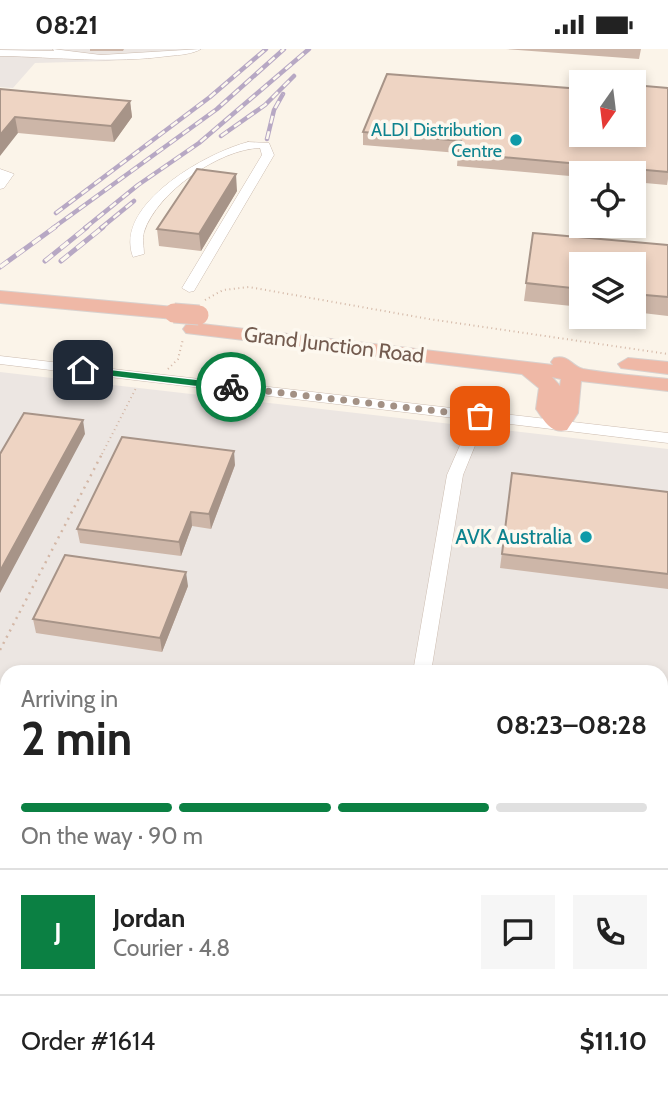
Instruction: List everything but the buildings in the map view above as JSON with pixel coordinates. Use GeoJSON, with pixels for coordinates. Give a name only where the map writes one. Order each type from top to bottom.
{"type":"FeatureCollection","features":[{"type":"Feature","properties":{"kind":"highway","name":"Grand Junction Road"},"geometry":{"type":"LineString","coordinates":[[0,297],[668,385]]}},
{"type":"Feature","properties":{"kind":"highway","name":"Grand Junction Road"},"geometry":{"type":"LineString","coordinates":[[0,309],[187,320],[668,368]]}},
{"type":"Feature","properties":{"kind":"highway"},"geometry":{"type":"LineString","coordinates":[[527,368],[550,386],[547,409],[559,425],[567,412],[572,373],[566,364],[548,355]]}},
{"type":"Feature","properties":{"kind":"street"},"geometry":{"type":"LineString","coordinates":[[0,53],[61,52],[116,58],[196,49]]}},
{"type":"Feature","properties":{"kind":"street"},"geometry":{"type":"LineString","coordinates":[[138,254],[138,233],[154,207],[184,178],[224,150],[242,144],[265,145],[268,155],[189,288]]}},
{"type":"Feature","properties":{"kind":"street"},"geometry":{"type":"LineString","coordinates":[[0,172],[8,174],[0,185]]}},
{"type":"Feature","properties":{"kind":"street"},"geometry":{"type":"LineString","coordinates":[[0,360],[668,438]]}},
{"type":"Feature","properties":{"kind":"street"},"geometry":{"type":"LineString","coordinates":[[423,665],[455,475],[480,416]]}},
{"type":"Feature","properties":{"kind":"path"},"geometry":{"type":"LineString","coordinates":[[0,650],[136,387],[151,386],[178,359],[187,320],[223,290],[249,287],[429,319],[668,353]]}},
{"type":"Feature","properties":{"kind":"shaded area"},"geometry":{"type":"Polygon","coordinates":[[[0,49],[205,49],[109,61],[35,63],[13,88],[0,87],[0,49]]]}},
{"type":"Feature","properties":{"kind":"shaded area"},"geometry":{"type":"Polygon","coordinates":[[[0,372],[668,449],[668,665],[0,665],[0,372]]]}},
{"type":"Feature","properties":{"kind":"railway"},"geometry":{"type":"LineString","coordinates":[[56,213],[210,97],[266,49]]}},
{"type":"Feature","properties":{"kind":"railway"},"geometry":{"type":"LineString","coordinates":[[53,228],[217,109],[284,49]]}},
{"type":"Feature","properties":{"kind":"railway"},"geometry":{"type":"LineString","coordinates":[[85,228],[138,185],[199,143],[309,49]]}},
{"type":"Feature","properties":{"kind":"railway"},"geometry":{"type":"LineString","coordinates":[[221,136],[265,105],[294,76]]}},
{"type":"Feature","properties":{"kind":"railway"},"geometry":{"type":"LineString","coordinates":[[267,139],[274,110],[283,94]]}},
{"type":"Feature","properties":{"kind":"railway"},"geometry":{"type":"LineString","coordinates":[[101,228],[134,201]]}},
{"type":"Feature","properties":{"kind":"railway"},"geometry":{"type":"LineString","coordinates":[[0,267],[55,227]]}},
{"type":"Feature","properties":{"kind":"railway"},"geometry":{"type":"LineString","coordinates":[[45,261],[87,227]]}},
{"type":"Feature","properties":{"kind":"railway"},"geometry":{"type":"LineString","coordinates":[[61,261],[103,227]]}},
{"type":"Feature","properties":{"kind":"way so far"},"geometry":{"type":"LineString","coordinates":[[231,387],[480,416]]}},
{"type":"Feature","properties":{"kind":"place","name":"ALDI Distribution Centre"},"geometry":{"type":"Point","coordinates":[516,140]}},
{"type":"Feature","properties":{"kind":"place","name":"AVK Australia"},"geometry":{"type":"Point","coordinates":[586,537]}},
{"type":"Feature","properties":{"kind":"route"},"geometry":{"type":"LineString","coordinates":[[83,370],[231,387]]}}]}
